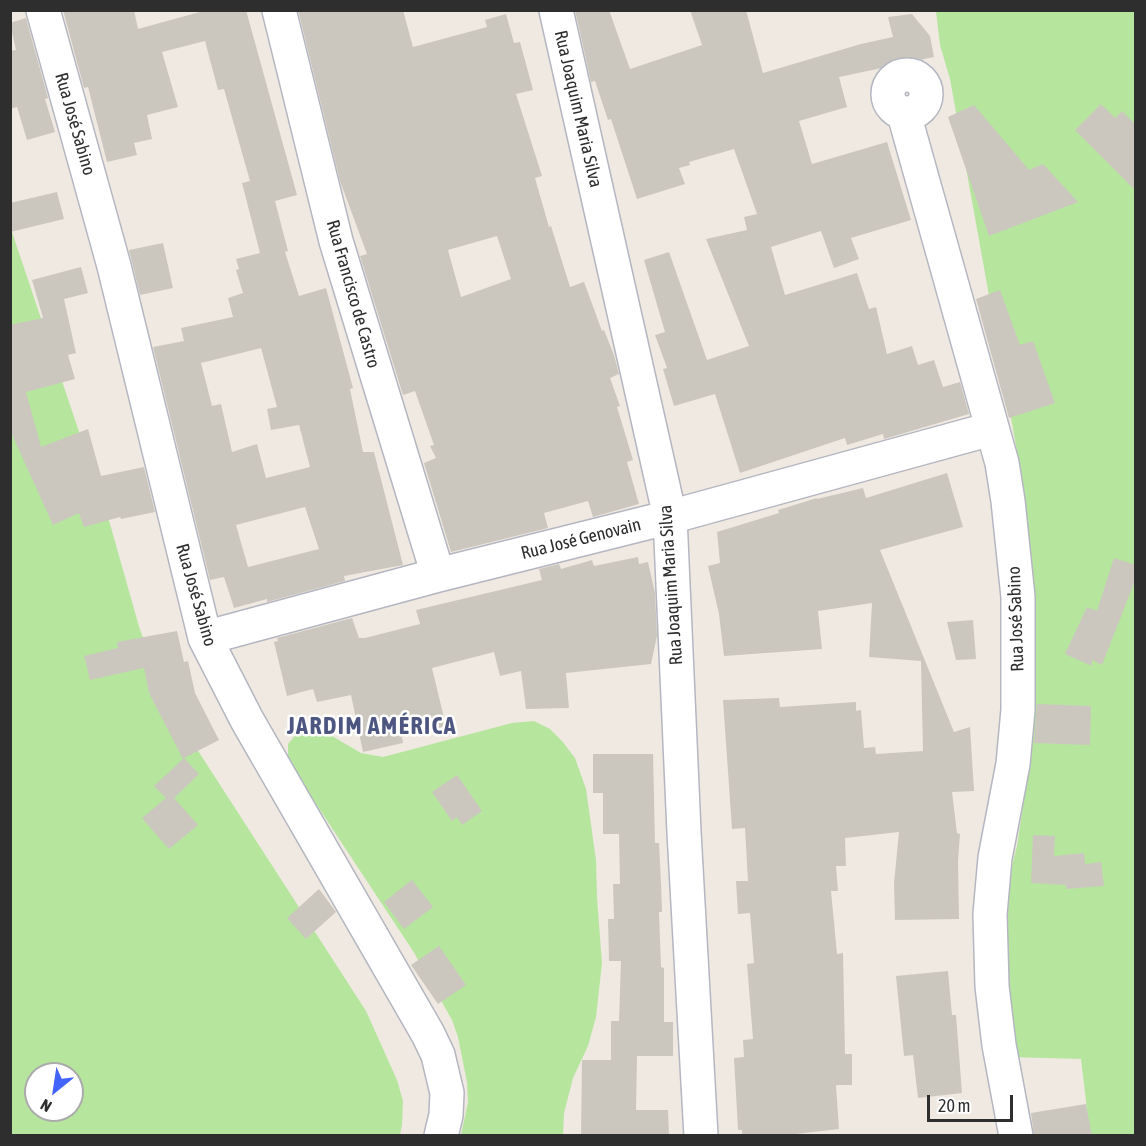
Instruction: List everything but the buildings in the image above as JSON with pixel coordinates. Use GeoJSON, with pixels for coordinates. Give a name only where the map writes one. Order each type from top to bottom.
{"type":"FeatureCollection","features":[{"type":"Feature","properties":{"kind":"street","name":"Rua José Sabino"},"geometry":{"type":"LineString","coordinates":[[43,10],[114,266],[205,638],[247,720],[438,1055],[447,1093],[446,1115],[441,1136]]}},
{"type":"Feature","properties":{"kind":"street","name":"Rua Francisco de Castro"},"geometry":{"type":"LineString","coordinates":[[279,10],[336,241],[438,575]]}},
{"type":"Feature","properties":{"kind":"street","name":"Rua Joaquim Maria Silva"},"geometry":{"type":"LineString","coordinates":[[556,10],[670,517],[701,1136]]}},
{"type":"Feature","properties":{"kind":"street","name":"Rua José Sabino"},"geometry":{"type":"LineString","coordinates":[[904,114],[1002,463],[1008,501],[1018,597],[1018,710],[1013,764],[995,858],[990,914],[992,986],[996,1022],[1016,1136]]}},
{"type":"Feature","properties":{"kind":"street","name":"Rua José Genovain"},"geometry":{"type":"LineString","coordinates":[[205,638],[438,575],[670,517],[992,429]]}},
{"type":"Feature","properties":{"kind":"green space"},"geometry":{"type":"Polygon","coordinates":[[[936,11],[1135,11],[1135,1135],[1090,1135],[1081,1059],[1010,1057],[1001,956],[1007,886],[1017,846],[1028,773],[1034,683],[1035,595],[1019,462],[950,79],[940,45],[936,11]]]}},
{"type":"Feature","properties":{"kind":"green space"},"geometry":{"type":"Polygon","coordinates":[[[10,226],[110,524],[140,630],[173,712],[366,1011],[397,1080],[403,1101],[400,1135],[11,1135],[10,226]]]}},
{"type":"Feature","properties":{"kind":"green space"},"geometry":{"type":"Polygon","coordinates":[[[534,721],[550,729],[575,758],[586,789],[596,860],[602,963],[596,1017],[588,1046],[573,1078],[564,1113],[563,1135],[461,1135],[468,1102],[467,1082],[458,1037],[452,1020],[413,951],[291,766],[288,744],[298,732],[315,729],[361,753],[383,757],[512,723],[534,721]]]}},
{"type":"Feature","properties":{"kind":"district","name":"JARDIM AMÉRICA"},"geometry":{"type":"Point","coordinates":[372,726]}}]}
